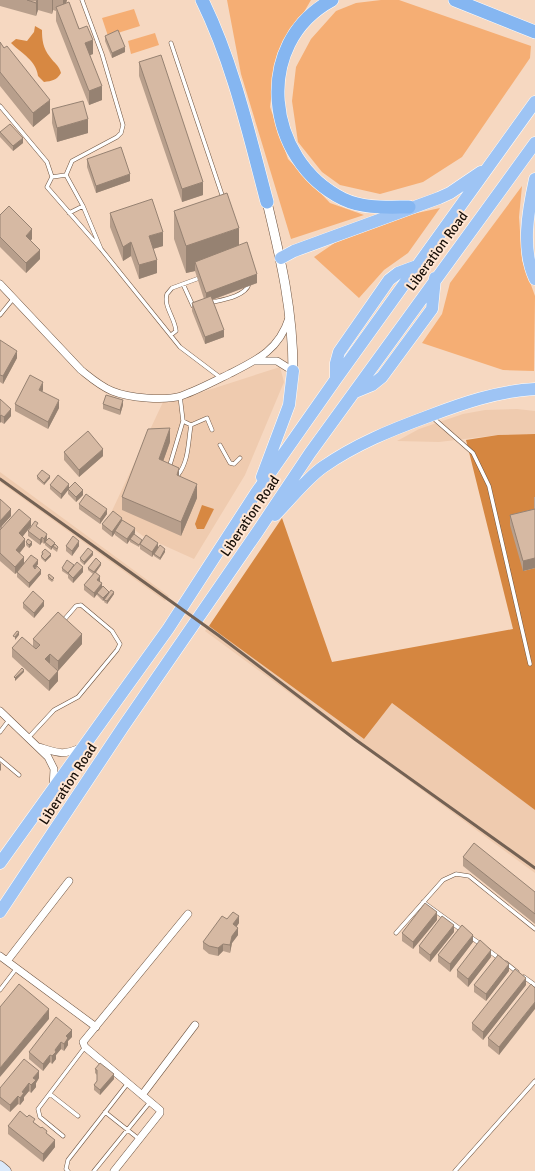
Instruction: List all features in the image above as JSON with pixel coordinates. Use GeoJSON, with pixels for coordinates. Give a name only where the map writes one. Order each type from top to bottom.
{"type":"FeatureCollection","features":[{"type":"Feature","properties":{"kind":"highway"},"geometry":{"type":"LineString","coordinates":[[202,0],[217,30],[243,113],[267,202]]}},
{"type":"Feature","properties":{"kind":"highway"},"geometry":{"type":"LineString","coordinates":[[332,0],[324,4],[299,28],[286,53],[281,69],[278,102],[284,133],[295,156],[303,167],[333,193],[358,204],[373,207],[409,207]]}},
{"type":"Feature","properties":{"kind":"highway"},"geometry":{"type":"LineString","coordinates":[[455,0],[535,32]]}},
{"type":"Feature","properties":{"kind":"highway","name":"Liberation Road"},"geometry":{"type":"LineString","coordinates":[[0,863],[168,629],[256,493],[336,379],[336,363],[339,352],[389,280],[398,273],[417,266],[535,102]]}},
{"type":"Feature","properties":{"kind":"highway","name":"Liberation Road"},"geometry":{"type":"LineString","coordinates":[[0,912],[123,727],[310,453],[435,278],[535,143]]}},
{"type":"Feature","properties":{"kind":"highway"},"geometry":{"type":"LineString","coordinates":[[281,258],[294,250],[450,193],[488,166]]}},
{"type":"Feature","properties":{"kind":"highway"},"geometry":{"type":"LineString","coordinates":[[535,179],[526,228],[530,270],[535,280]]}},
{"type":"Feature","properties":{"kind":"highway"},"geometry":{"type":"LineString","coordinates":[[256,493],[289,405],[293,372]]}},
{"type":"Feature","properties":{"kind":"highway"},"geometry":{"type":"LineString","coordinates":[[256,534],[321,468],[357,445],[378,435],[466,402],[507,392],[535,389]]}},
{"type":"Feature","properties":{"kind":"main road"},"geometry":{"type":"LineString","coordinates":[[0,1166],[6,1171]]}},
{"type":"Feature","properties":{"kind":"street"},"geometry":{"type":"LineString","coordinates":[[267,202],[281,258],[291,313],[293,372]]}},
{"type":"Feature","properties":{"kind":"street"},"geometry":{"type":"LineString","coordinates":[[0,284],[94,382],[112,391],[156,398],[180,396],[204,387],[255,361],[280,340],[285,332],[291,313]]}},
{"type":"Feature","properties":{"kind":"street"},"geometry":{"type":"LineString","coordinates":[[255,361],[277,361],[293,372]]}},
{"type":"Feature","properties":{"kind":"street"},"geometry":{"type":"LineString","coordinates":[[0,711],[48,757],[54,769],[52,792]]}},
{"type":"Feature","properties":{"kind":"street"},"geometry":{"type":"LineString","coordinates":[[39,747],[58,754],[66,754],[85,745]]}},
{"type":"Feature","properties":{"kind":"street"},"geometry":{"type":"LineString","coordinates":[[7,961],[69,881]]}},
{"type":"Feature","properties":{"kind":"street"},"geometry":{"type":"LineString","coordinates":[[114,1171],[160,1113],[159,1109],[86,1047],[83,1042],[188,914]]}},
{"type":"Feature","properties":{"kind":"street"},"geometry":{"type":"LineString","coordinates":[[0,956],[96,1027]]}},
{"type":"Feature","properties":{"kind":"street"},"geometry":{"type":"LineString","coordinates":[[142,1095],[195,1024]]}},
{"type":"Feature","properties":{"kind":"lane"},"geometry":{"type":"LineString","coordinates":[[66,175],[72,161],[117,137],[121,133],[123,125],[102,54],[82,0]]}},
{"type":"Feature","properties":{"kind":"lane"},"geometry":{"type":"LineString","coordinates":[[171,43],[225,205]]}},
{"type":"Feature","properties":{"kind":"lane"},"geometry":{"type":"LineString","coordinates":[[0,106],[47,162],[52,177],[48,187],[69,213],[101,249],[180,346],[221,378]]}},
{"type":"Feature","properties":{"kind":"lane"},"geometry":{"type":"LineString","coordinates":[[52,177],[66,175]]}},
{"type":"Feature","properties":{"kind":"lane"},"geometry":{"type":"LineString","coordinates":[[66,175],[83,206],[101,249]]}},
{"type":"Feature","properties":{"kind":"lane"},"geometry":{"type":"LineString","coordinates":[[69,213],[83,206]]}},
{"type":"Feature","properties":{"kind":"lane"},"geometry":{"type":"LineString","coordinates":[[171,336],[176,331],[175,323],[166,297],[172,288],[210,274]]}},
{"type":"Feature","properties":{"kind":"lane"},"geometry":{"type":"LineString","coordinates":[[206,304],[240,294],[247,289],[249,284],[246,278]]}},
{"type":"Feature","properties":{"kind":"lane"},"geometry":{"type":"LineString","coordinates":[[183,284],[193,306],[199,307]]}},
{"type":"Feature","properties":{"kind":"lane"},"geometry":{"type":"LineString","coordinates":[[0,315],[13,299]]}},
{"type":"Feature","properties":{"kind":"lane"},"geometry":{"type":"LineString","coordinates":[[180,396],[183,421],[169,466],[171,476],[178,475],[182,470],[190,446],[191,425]]}},
{"type":"Feature","properties":{"kind":"lane"},"geometry":{"type":"LineString","coordinates":[[430,415],[473,453],[488,486],[530,664]]}},
{"type":"Feature","properties":{"kind":"lane"},"geometry":{"type":"LineString","coordinates":[[191,425],[206,418],[212,430]]}},
{"type":"Feature","properties":{"kind":"lane"},"geometry":{"type":"LineString","coordinates":[[183,421],[191,425]]}},
{"type":"Feature","properties":{"kind":"lane"},"geometry":{"type":"LineString","coordinates":[[220,445],[230,463],[234,464],[240,458]]}},
{"type":"Feature","properties":{"kind":"lane"},"geometry":{"type":"LineString","coordinates":[[28,737],[54,710],[78,697],[118,650],[120,644],[112,632],[81,606],[76,606],[61,623]]}},
{"type":"Feature","properties":{"kind":"lane"},"geometry":{"type":"LineString","coordinates":[[0,732],[10,720]]}},
{"type":"Feature","properties":{"kind":"lane"},"geometry":{"type":"LineString","coordinates":[[0,759],[18,774]]}},
{"type":"Feature","properties":{"kind":"lane"},"geometry":{"type":"LineString","coordinates":[[396,933],[443,880],[456,874],[468,876],[535,929]]}},
{"type":"Feature","properties":{"kind":"lane"},"geometry":{"type":"LineString","coordinates":[[423,902],[535,985]]}},
{"type":"Feature","properties":{"kind":"lane"},"geometry":{"type":"LineString","coordinates":[[0,990],[17,968]]}},
{"type":"Feature","properties":{"kind":"lane"},"geometry":{"type":"LineString","coordinates":[[63,1136],[40,1117],[38,1109],[86,1047]]}},
{"type":"Feature","properties":{"kind":"lane"},"geometry":{"type":"LineString","coordinates":[[455,1171],[535,1082]]}},
{"type":"Feature","properties":{"kind":"lane"},"geometry":{"type":"LineString","coordinates":[[68,1171],[66,1169],[68,1160],[128,1083]]}},
{"type":"Feature","properties":{"kind":"lane"},"geometry":{"type":"LineString","coordinates":[[50,1094],[78,1116]]}},
{"type":"Feature","properties":{"kind":"lane"},"geometry":{"type":"LineString","coordinates":[[94,1171],[150,1101]]}},
{"type":"Feature","properties":{"kind":"lane"},"geometry":{"type":"LineString","coordinates":[[105,1112],[139,1139]]}},
{"type":"Feature","properties":{"kind":"shaded area"},"geometry":{"type":"Polygon","coordinates":[[[227,0],[311,0],[276,60],[270,107],[288,159],[330,203],[364,215],[291,239],[241,74],[227,0]]]}},
{"type":"Feature","properties":{"kind":"shaded area"},"geometry":{"type":"Polygon","coordinates":[[[381,0],[399,0],[531,46],[530,58],[462,157],[423,182],[380,194],[340,185],[322,172],[298,142],[292,101],[296,67],[311,39],[336,11],[356,3],[381,0]]]}},
{"type":"Feature","properties":{"kind":"shaded area"},"geometry":{"type":"Polygon","coordinates":[[[134,9],[140,26],[108,36],[102,18],[134,9]]]}},
{"type":"Feature","properties":{"kind":"shaded area"},"geometry":{"type":"Polygon","coordinates":[[[35,26],[42,30],[44,47],[58,66],[61,73],[52,81],[44,82],[38,76],[37,70],[31,61],[11,43],[16,39],[27,41],[34,32],[35,26]]]}},
{"type":"Feature","properties":{"kind":"shaded area"},"geometry":{"type":"Polygon","coordinates":[[[155,33],[159,45],[131,54],[128,41],[155,33]]]}},
{"type":"Feature","properties":{"kind":"shaded area"},"geometry":{"type":"Polygon","coordinates":[[[522,186],[519,217],[522,260],[535,296],[534,371],[503,370],[422,343],[442,314],[450,283],[522,186]]]}},
{"type":"Feature","properties":{"kind":"shaded area"},"geometry":{"type":"Polygon","coordinates":[[[440,208],[408,253],[384,270],[359,298],[314,257],[339,240],[394,218],[440,208]]]}},
{"type":"Feature","properties":{"kind":"shaded area"},"geometry":{"type":"Polygon","coordinates":[[[280,367],[284,382],[245,475],[194,559],[143,536],[111,513],[163,402],[196,394],[280,367]]]}},
{"type":"Feature","properties":{"kind":"shaded area"},"geometry":{"type":"Polygon","coordinates":[[[517,409],[535,411],[535,434],[498,435],[439,442],[397,441],[419,429],[463,414],[485,410],[517,409]]]}},
{"type":"Feature","properties":{"kind":"shaded area"},"geometry":{"type":"Polygon","coordinates":[[[535,434],[535,512],[523,571],[535,568],[535,810],[392,703],[364,739],[209,626],[282,518],[332,662],[513,629],[466,440],[498,435],[535,434]]]}},
{"type":"Feature","properties":{"kind":"shaded area"},"geometry":{"type":"Polygon","coordinates":[[[0,472],[169,596],[165,601],[0,482],[0,472]]]}},
{"type":"Feature","properties":{"kind":"shaded area"},"geometry":{"type":"Polygon","coordinates":[[[202,505],[214,509],[204,529],[197,529],[195,524],[202,505]]]}},
{"type":"Feature","properties":{"kind":"shaded area"},"geometry":{"type":"Polygon","coordinates":[[[209,626],[364,739],[392,703],[535,810],[535,873],[205,631],[209,626]]]}},
{"type":"Feature","properties":{"kind":"building"},"geometry":{"type":"Polygon","coordinates":[[[27,0],[37,0],[36,3],[27,0]]]}},
{"type":"Feature","properties":{"kind":"building"},"geometry":{"type":"Polygon","coordinates":[[[69,2],[79,29],[87,26],[93,40],[85,43],[102,86],[89,91],[56,7],[69,2]]]}},
{"type":"Feature","properties":{"kind":"building"},"geometry":{"type":"Polygon","coordinates":[[[118,30],[125,47],[112,53],[105,36],[118,30]]]}},
{"type":"Feature","properties":{"kind":"building"},"geometry":{"type":"Polygon","coordinates":[[[0,42],[4,48],[7,46],[50,100],[33,113],[0,72],[0,42]]]}},
{"type":"Feature","properties":{"kind":"building"},"geometry":{"type":"Polygon","coordinates":[[[161,55],[203,182],[182,189],[139,62],[161,55]]]}},
{"type":"Feature","properties":{"kind":"building"},"geometry":{"type":"Polygon","coordinates":[[[83,101],[88,119],[57,128],[52,109],[83,101]]]}},
{"type":"Feature","properties":{"kind":"building"},"geometry":{"type":"Polygon","coordinates":[[[10,124],[23,138],[13,146],[0,132],[10,124]]]}},
{"type":"Feature","properties":{"kind":"building"},"geometry":{"type":"Polygon","coordinates":[[[121,147],[130,174],[96,186],[87,159],[121,147]]]}},
{"type":"Feature","properties":{"kind":"building"},"geometry":{"type":"Polygon","coordinates":[[[227,193],[239,228],[186,246],[174,211],[227,193]]]}},
{"type":"Feature","properties":{"kind":"building"},"geometry":{"type":"Polygon","coordinates":[[[152,199],[163,232],[149,236],[157,260],[139,265],[131,242],[123,247],[110,213],[152,199]]]}},
{"type":"Feature","properties":{"kind":"building"},"geometry":{"type":"Polygon","coordinates":[[[9,206],[32,229],[26,236],[40,250],[26,263],[0,237],[0,215],[9,206]]]}},
{"type":"Feature","properties":{"kind":"building"},"geometry":{"type":"Polygon","coordinates":[[[247,242],[257,274],[206,293],[195,262],[247,242]]]}},
{"type":"Feature","properties":{"kind":"building"},"geometry":{"type":"Polygon","coordinates":[[[211,296],[224,330],[205,337],[192,303],[211,296]]]}},
{"type":"Feature","properties":{"kind":"building"},"geometry":{"type":"Polygon","coordinates":[[[0,340],[17,351],[3,376],[0,375],[0,340]]]}},
{"type":"Feature","properties":{"kind":"building"},"geometry":{"type":"Polygon","coordinates":[[[30,375],[43,382],[39,390],[59,400],[48,422],[15,404],[30,375]]]}},
{"type":"Feature","properties":{"kind":"building"},"geometry":{"type":"Polygon","coordinates":[[[106,395],[123,400],[120,410],[103,404],[106,395]]]}},
{"type":"Feature","properties":{"kind":"building"},"geometry":{"type":"Polygon","coordinates":[[[0,399],[11,409],[4,417],[1,415],[0,416],[0,399]]]}},
{"type":"Feature","properties":{"kind":"building"},"geometry":{"type":"Polygon","coordinates":[[[170,428],[159,459],[179,468],[177,475],[197,484],[181,522],[122,497],[148,429],[170,428]]]}},
{"type":"Feature","properties":{"kind":"building"},"geometry":{"type":"Polygon","coordinates":[[[88,431],[103,449],[79,470],[64,452],[88,431]]]}},
{"type":"Feature","properties":{"kind":"building"},"geometry":{"type":"Polygon","coordinates":[[[42,470],[50,476],[44,483],[37,476],[42,470]]]}},
{"type":"Feature","properties":{"kind":"building"},"geometry":{"type":"Polygon","coordinates":[[[58,475],[69,484],[61,494],[50,485],[58,475]]]}},
{"type":"Feature","properties":{"kind":"building"},"geometry":{"type":"Polygon","coordinates":[[[75,482],[83,490],[76,497],[68,489],[75,482]]]}},
{"type":"Feature","properties":{"kind":"building"},"geometry":{"type":"Polygon","coordinates":[[[86,494],[107,509],[100,519],[79,504],[86,494]]]}},
{"type":"Feature","properties":{"kind":"building"},"geometry":{"type":"Polygon","coordinates":[[[0,499],[11,509],[0,521],[0,499]]]}},
{"type":"Feature","properties":{"kind":"building"},"geometry":{"type":"Polygon","coordinates":[[[19,509],[31,519],[19,533],[25,539],[16,550],[24,557],[15,567],[0,553],[0,530],[19,509]]]}},
{"type":"Feature","properties":{"kind":"building"},"geometry":{"type":"Polygon","coordinates":[[[535,509],[535,558],[523,561],[510,515],[535,509]]]}},
{"type":"Feature","properties":{"kind":"building"},"geometry":{"type":"Polygon","coordinates":[[[113,511],[122,518],[112,532],[102,524],[113,511]]]}},
{"type":"Feature","properties":{"kind":"building"},"geometry":{"type":"Polygon","coordinates":[[[122,520],[135,528],[127,539],[115,531],[122,520]]]}},
{"type":"Feature","properties":{"kind":"building"},"geometry":{"type":"Polygon","coordinates":[[[35,521],[38,523],[36,526],[47,534],[44,539],[42,537],[40,540],[28,531],[35,521]]]}},
{"type":"Feature","properties":{"kind":"building"},"geometry":{"type":"Polygon","coordinates":[[[134,534],[142,540],[139,545],[130,539],[134,534]]]}},
{"type":"Feature","properties":{"kind":"building"},"geometry":{"type":"Polygon","coordinates":[[[146,535],[158,543],[152,552],[140,544],[146,535]]]}},
{"type":"Feature","properties":{"kind":"building"},"geometry":{"type":"Polygon","coordinates":[[[73,536],[79,541],[72,551],[66,546],[73,536]]]}},
{"type":"Feature","properties":{"kind":"building"},"geometry":{"type":"Polygon","coordinates":[[[49,538],[55,543],[51,547],[45,542],[49,538]]]}},
{"type":"Feature","properties":{"kind":"building"},"geometry":{"type":"Polygon","coordinates":[[[28,539],[32,542],[29,545],[26,542],[28,539]]]}},
{"type":"Feature","properties":{"kind":"building"},"geometry":{"type":"Polygon","coordinates":[[[55,544],[58,547],[57,549],[53,546],[55,544]]]}},
{"type":"Feature","properties":{"kind":"building"},"geometry":{"type":"Polygon","coordinates":[[[160,545],[165,549],[160,558],[154,554],[160,545]]]}},
{"type":"Feature","properties":{"kind":"building"},"geometry":{"type":"Polygon","coordinates":[[[88,548],[93,552],[84,562],[80,558],[88,548]]]}},
{"type":"Feature","properties":{"kind":"building"},"geometry":{"type":"Polygon","coordinates":[[[45,549],[51,554],[45,560],[41,556],[45,549]]]}},
{"type":"Feature","properties":{"kind":"building"},"geometry":{"type":"Polygon","coordinates":[[[31,555],[38,560],[33,566],[35,569],[37,566],[41,570],[29,583],[17,572],[31,555]]]}},
{"type":"Feature","properties":{"kind":"building"},"geometry":{"type":"Polygon","coordinates":[[[96,558],[101,563],[94,572],[88,568],[96,558]]]}},
{"type":"Feature","properties":{"kind":"building"},"geometry":{"type":"Polygon","coordinates":[[[67,560],[74,565],[68,573],[62,568],[67,560]]]}},
{"type":"Feature","properties":{"kind":"building"},"geometry":{"type":"Polygon","coordinates":[[[77,562],[83,567],[73,578],[68,573],[77,562]]]}},
{"type":"Feature","properties":{"kind":"building"},"geometry":{"type":"Polygon","coordinates":[[[95,572],[100,576],[97,580],[102,583],[94,593],[84,585],[95,572]]]}},
{"type":"Feature","properties":{"kind":"building"},"geometry":{"type":"Polygon","coordinates":[[[49,574],[54,578],[52,580],[48,576],[49,574]]]}},
{"type":"Feature","properties":{"kind":"building"},"geometry":{"type":"Polygon","coordinates":[[[103,586],[109,592],[103,598],[97,593],[103,586]]]}},
{"type":"Feature","properties":{"kind":"building"},"geometry":{"type":"Polygon","coordinates":[[[111,590],[114,592],[107,601],[104,600],[111,590]]]}},
{"type":"Feature","properties":{"kind":"building"},"geometry":{"type":"Polygon","coordinates":[[[33,591],[44,601],[34,613],[23,603],[33,591]]]}},
{"type":"Feature","properties":{"kind":"building"},"geometry":{"type":"Polygon","coordinates":[[[58,612],[82,634],[58,661],[50,654],[45,659],[58,671],[49,681],[12,648],[22,637],[36,649],[40,645],[33,639],[58,612]]]}},
{"type":"Feature","properties":{"kind":"building"},"geometry":{"type":"Polygon","coordinates":[[[17,631],[19,632],[15,637],[13,636],[17,631]]]}},
{"type":"Feature","properties":{"kind":"building"},"geometry":{"type":"Polygon","coordinates":[[[22,668],[24,670],[15,678],[14,677],[22,668]]]}},
{"type":"Feature","properties":{"kind":"building"},"geometry":{"type":"Polygon","coordinates":[[[474,843],[535,892],[535,914],[463,857],[474,843]]]}},
{"type":"Feature","properties":{"kind":"building"},"geometry":{"type":"Polygon","coordinates":[[[425,903],[437,912],[413,942],[402,933],[425,903]]]}},
{"type":"Feature","properties":{"kind":"building"},"geometry":{"type":"Polygon","coordinates":[[[233,912],[239,916],[233,924],[238,928],[232,936],[230,945],[223,944],[218,948],[209,946],[203,942],[222,916],[227,919],[233,912]]]}},
{"type":"Feature","properties":{"kind":"building"},"geometry":{"type":"Polygon","coordinates":[[[442,916],[454,925],[430,955],[419,946],[442,916]]]}},
{"type":"Feature","properties":{"kind":"building"},"geometry":{"type":"Polygon","coordinates":[[[462,925],[473,935],[450,964],[438,955],[462,925]]]}},
{"type":"Feature","properties":{"kind":"building"},"geometry":{"type":"Polygon","coordinates":[[[480,940],[491,950],[468,979],[457,970],[480,940]]]}},
{"type":"Feature","properties":{"kind":"building"},"geometry":{"type":"Polygon","coordinates":[[[498,955],[509,964],[486,994],[474,985],[498,955]]]}},
{"type":"Feature","properties":{"kind":"building"},"geometry":{"type":"Polygon","coordinates":[[[515,969],[526,978],[483,1032],[472,1023],[515,969]]]}},
{"type":"Feature","properties":{"kind":"building"},"geometry":{"type":"Polygon","coordinates":[[[19,984],[49,1009],[0,1068],[0,1007],[19,984]]]}},
{"type":"Feature","properties":{"kind":"building"},"geometry":{"type":"Polygon","coordinates":[[[531,984],[535,988],[535,1002],[499,1047],[488,1038],[531,984]]]}},
{"type":"Feature","properties":{"kind":"building"},"geometry":{"type":"Polygon","coordinates":[[[56,1017],[72,1030],[66,1036],[68,1038],[64,1044],[61,1042],[55,1050],[56,1052],[52,1056],[50,1055],[43,1064],[29,1052],[56,1017]]]}},
{"type":"Feature","properties":{"kind":"building"},"geometry":{"type":"Polygon","coordinates":[[[24,1059],[39,1071],[33,1078],[36,1080],[31,1085],[29,1083],[22,1092],[24,1093],[20,1098],[18,1096],[10,1105],[0,1097],[0,1088],[24,1059]]]}},
{"type":"Feature","properties":{"kind":"building"},"geometry":{"type":"Polygon","coordinates":[[[100,1063],[114,1074],[100,1090],[94,1085],[97,1081],[97,1070],[95,1069],[100,1063]]]}},
{"type":"Feature","properties":{"kind":"building"},"geometry":{"type":"Polygon","coordinates":[[[20,1111],[27,1117],[29,1115],[35,1119],[33,1122],[47,1131],[46,1133],[55,1140],[43,1154],[8,1126],[20,1111]]]}},
{"type":"Feature","properties":{"kind":"railway"},"geometry":{"type":"LineString","coordinates":[[0,479],[218,635],[356,740],[535,868]]}}]}
